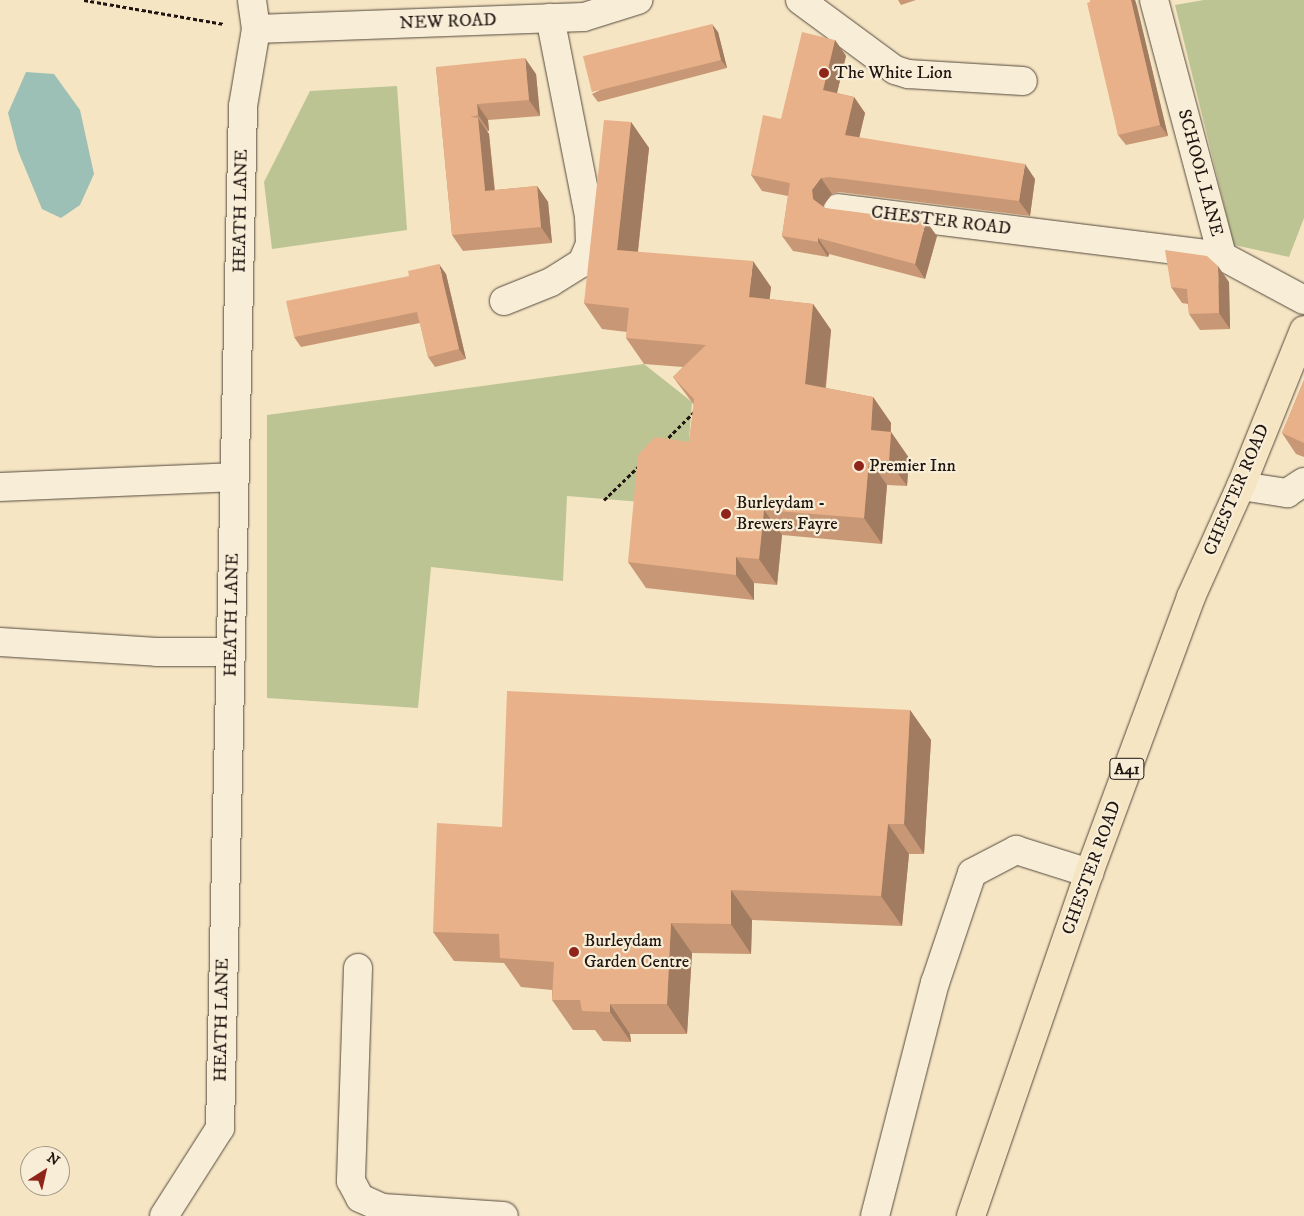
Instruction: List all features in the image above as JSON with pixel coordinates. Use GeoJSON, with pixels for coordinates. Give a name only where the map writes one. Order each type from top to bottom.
{"type":"FeatureCollection","features":[{"type":"Feature","properties":{"kind":"main road","name":"CHESTER ROAD"},"geometry":{"type":"LineString","coordinates":[[971,1216],[1089,873],[1191,597],[1241,486],[1304,330]]}},
{"type":"Feature","properties":{"kind":"street","name":"HEATH LANE"},"geometry":{"type":"LineString","coordinates":[[164,1216],[220,1128],[243,106],[256,29],[252,0]]}},
{"type":"Feature","properties":{"kind":"street","name":"NEW ROAD"},"geometry":{"type":"LineString","coordinates":[[256,29],[584,17],[638,0]]}},
{"type":"Feature","properties":{"kind":"street"},"geometry":{"type":"LineString","coordinates":[[800,0],[895,70],[908,74],[1022,81]]}},
{"type":"Feature","properties":{"kind":"street","name":"SCHOOL LANE"},"geometry":{"type":"LineString","coordinates":[[1158,1],[1222,256],[1304,300]]}},
{"type":"Feature","properties":{"kind":"street"},"geometry":{"type":"LineString","coordinates":[[504,301],[551,282],[582,264],[590,244],[589,216],[550,18]]}},
{"type":"Feature","properties":{"kind":"street","name":"CHESTER ROAD"},"geometry":{"type":"LineString","coordinates":[[838,208],[1222,256]]}},
{"type":"Feature","properties":{"kind":"street"},"geometry":{"type":"LineString","coordinates":[[0,487],[235,477]]}},
{"type":"Feature","properties":{"kind":"street"},"geometry":{"type":"LineString","coordinates":[[1241,486],[1287,493],[1304,482]]}},
{"type":"Feature","properties":{"kind":"street"},"geometry":{"type":"LineString","coordinates":[[0,642],[157,652],[231,652]]}},
{"type":"Feature","properties":{"kind":"street"},"geometry":{"type":"LineString","coordinates":[[875,1216],[934,984],[972,872],[1016,850],[1089,873]]}},
{"type":"Feature","properties":{"kind":"street"},"geometry":{"type":"LineString","coordinates":[[358,968],[351,1182],[360,1198],[382,1208],[504,1216]]}},
{"type":"Feature","properties":{"kind":"path"},"geometry":{"type":"LineString","coordinates":[[84,0],[256,29]]}},
{"type":"Feature","properties":{"kind":"path"},"geometry":{"type":"LineString","coordinates":[[658,448],[698,409]]}},
{"type":"Feature","properties":{"kind":"path"},"geometry":{"type":"LineString","coordinates":[[604,500],[644,461]]}},
{"type":"Feature","properties":{"kind":"green space"},"geometry":{"type":"Polygon","coordinates":[[[1204,0],[1304,0],[1304,218],[1289,257],[1234,245],[1175,5],[1204,0]]]}},
{"type":"Feature","properties":{"kind":"green space"},"geometry":{"type":"Polygon","coordinates":[[[397,86],[407,230],[272,249],[264,182],[310,91],[397,86]]]}},
{"type":"Feature","properties":{"kind":"green space"},"geometry":{"type":"Polygon","coordinates":[[[644,364],[692,402],[687,465],[654,503],[567,496],[563,581],[431,567],[418,708],[267,698],[267,415],[644,364]]]}},
{"type":"Feature","properties":{"kind":"water"},"geometry":{"type":"Polygon","coordinates":[[[26,72],[54,74],[80,110],[94,174],[80,205],[61,218],[42,209],[18,151],[8,113],[26,72]]]}},
{"type":"Feature","properties":{"kind":"building"},"geometry":{"type":"Polygon","coordinates":[[[1090,0],[1131,0],[1160,125],[1118,135],[1087,3],[1090,0]]]}},
{"type":"Feature","properties":{"kind":"building"},"geometry":{"type":"Polygon","coordinates":[[[712,24],[721,60],[592,92],[583,56],[712,24]]]}},
{"type":"Feature","properties":{"kind":"building"},"geometry":{"type":"Polygon","coordinates":[[[802,32],[835,40],[823,90],[854,97],[845,135],[1025,164],[1019,201],[829,177],[821,178],[812,190],[813,199],[825,208],[926,221],[915,264],[818,238],[818,242],[782,236],[790,183],[751,175],[763,115],[781,119],[802,32]]]}},
{"type":"Feature","properties":{"kind":"building"},"geometry":{"type":"Polygon","coordinates":[[[525,58],[529,100],[477,104],[478,115],[470,117],[478,118],[485,191],[537,186],[541,227],[452,235],[436,67],[525,58]]]}},
{"type":"Feature","properties":{"kind":"building"},"geometry":{"type":"Polygon","coordinates":[[[604,120],[631,122],[617,250],[753,261],[749,297],[813,304],[805,384],[873,397],[871,430],[891,432],[889,461],[869,459],[864,518],[764,510],[759,559],[736,557],[736,575],[628,562],[638,455],[655,437],[689,442],[694,399],[673,377],[706,345],[626,338],[629,308],[584,303],[604,120]]]}},
{"type":"Feature","properties":{"kind":"building"},"geometry":{"type":"Polygon","coordinates":[[[1165,250],[1207,256],[1218,266],[1219,313],[1189,314],[1187,289],[1171,287],[1165,250]]]}},
{"type":"Feature","properties":{"kind":"building"},"geometry":{"type":"Polygon","coordinates":[[[439,264],[459,349],[428,357],[417,312],[294,337],[286,301],[409,276],[408,271],[439,264]]]}},
{"type":"Feature","properties":{"kind":"building"},"geometry":{"type":"Polygon","coordinates":[[[1304,380],[1304,443],[1282,433],[1304,380]]]}},
{"type":"Feature","properties":{"kind":"building"},"geometry":{"type":"Polygon","coordinates":[[[507,691],[910,710],[904,824],[888,824],[881,896],[731,890],[731,924],[671,923],[667,1004],[610,1004],[610,1012],[582,1011],[580,1000],[552,1000],[554,962],[500,958],[499,934],[433,932],[437,823],[502,827],[507,691]]]}},
{"type":"Feature","properties":{"kind":"place","name":"The White Lion"},"geometry":{"type":"Point","coordinates":[824,73]}},
{"type":"Feature","properties":{"kind":"place","name":"Premier Inn"},"geometry":{"type":"Point","coordinates":[859,466]}},
{"type":"Feature","properties":{"kind":"place","name":"Burleydam - Brewers Fayre"},"geometry":{"type":"Point","coordinates":[726,514]}},
{"type":"Feature","properties":{"kind":"place","name":"Burleydam Garden Centre"},"geometry":{"type":"Point","coordinates":[574,952]}}]}
